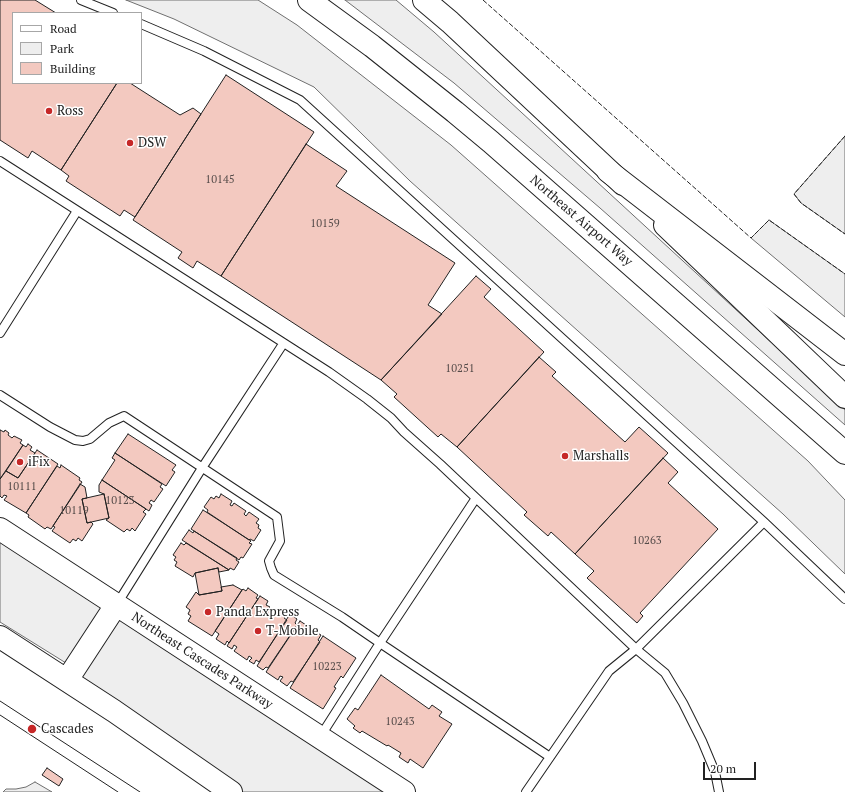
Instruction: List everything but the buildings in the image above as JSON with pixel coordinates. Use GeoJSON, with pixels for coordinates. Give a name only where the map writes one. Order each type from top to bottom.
{"type":"FeatureCollection","features":[{"type":"Feature","properties":{"kind":"main road","name":"Northeast Airport Way"},"geometry":{"type":"LineString","coordinates":[[309,0],[372,46],[491,142],[845,453]]}},
{"type":"Feature","properties":{"kind":"main road"},"geometry":{"type":"LineString","coordinates":[[424,0],[450,22],[845,397]]}},
{"type":"Feature","properties":{"kind":"main road"},"geometry":{"type":"LineString","coordinates":[[608,171],[845,354]]}},
{"type":"Feature","properties":{"kind":"main road","name":"Northeast Cascades Parkway"},"geometry":{"type":"LineString","coordinates":[[0,529],[404,792]]}},
{"type":"Feature","properties":{"kind":"main road"},"geometry":{"type":"LineString","coordinates":[[67,680],[116,605]]}},
{"type":"Feature","properties":{"kind":"main road"},"geometry":{"type":"LineString","coordinates":[[0,636],[114,711],[231,792]]}},
{"type":"Feature","properties":{"kind":"lane"},"geometry":{"type":"LineString","coordinates":[[81,0],[111,12]]}},
{"type":"Feature","properties":{"kind":"lane"},"geometry":{"type":"LineString","coordinates":[[142,24],[204,51],[300,100],[764,522],[845,598]]}},
{"type":"Feature","properties":{"kind":"lane"},"geometry":{"type":"LineString","coordinates":[[0,161],[283,344],[329,372],[391,418],[404,432],[636,649],[665,673],[683,703],[702,741],[715,772],[719,792]]}},
{"type":"Feature","properties":{"kind":"lane"},"geometry":{"type":"LineString","coordinates":[[0,333],[77,211]]}},
{"type":"Feature","properties":{"kind":"lane"},"geometry":{"type":"LineString","coordinates":[[116,605],[202,468],[283,344]]}},
{"type":"Feature","properties":{"kind":"lane"},"geometry":{"type":"LineString","coordinates":[[0,395],[50,427],[75,440],[83,441],[90,439],[109,422],[124,416],[278,518],[280,541],[270,561],[274,575],[342,617],[550,757]]}},
{"type":"Feature","properties":{"kind":"lane"},"geometry":{"type":"LineString","coordinates":[[320,738],[380,643],[476,498]]}},
{"type":"Feature","properties":{"kind":"lane"},"geometry":{"type":"LineString","coordinates":[[526,792],[608,671],[636,649],[764,522]]}},
{"type":"Feature","properties":{"kind":"green space"},"geometry":{"type":"Polygon","coordinates":[[[126,0],[258,0],[297,25],[451,145],[808,461],[845,500],[845,574],[783,514],[410,181],[314,87],[174,19],[126,0]]]}},
{"type":"Feature","properties":{"kind":"green space"},"geometry":{"type":"Polygon","coordinates":[[[345,0],[396,0],[434,32],[845,410],[845,425],[600,208],[454,83],[345,0]]]}},
{"type":"Feature","properties":{"kind":"green space"},"geometry":{"type":"Polygon","coordinates":[[[845,136],[845,234],[801,203],[794,194],[845,136]]]}},
{"type":"Feature","properties":{"kind":"green space"},"geometry":{"type":"Polygon","coordinates":[[[769,220],[845,274],[845,317],[751,238],[769,220]]]}},
{"type":"Feature","properties":{"kind":"green space"},"geometry":{"type":"Polygon","coordinates":[[[0,540],[103,605],[66,663],[0,622],[0,540]]]}},
{"type":"Feature","properties":{"kind":"green space"},"geometry":{"type":"Polygon","coordinates":[[[118,617],[396,792],[239,792],[80,676],[118,617]]]}},
{"type":"Feature","properties":{"kind":"green space"},"geometry":{"type":"Polygon","coordinates":[[[35,782],[52,792],[3,792],[6,789],[26,787],[35,782]]]}},
{"type":"Feature","properties":{"kind":"tram line"},"geometry":{"type":"LineString","coordinates":[[0,701],[140,792]]}},
{"type":"Feature","properties":{"kind":"tram line"},"geometry":{"type":"LineString","coordinates":[[0,715],[118,792]]}},
{"type":"Feature","properties":{"kind":"fence"},"geometry":{"type":"LineString","coordinates":[[483,0],[751,238],[769,220],[845,274]]}},
{"type":"Feature","properties":{"kind":"fence"},"geometry":{"type":"LineString","coordinates":[[845,136],[794,194],[801,203],[845,234]]}},
{"type":"Feature","properties":{"kind":"place","name":"Ross"},"geometry":{"type":"Point","coordinates":[49,111]}},
{"type":"Feature","properties":{"kind":"place","name":"DSW"},"geometry":{"type":"Point","coordinates":[130,143]}},
{"type":"Feature","properties":{"kind":"place","name":"Marshalls"},"geometry":{"type":"Point","coordinates":[565,456]}},
{"type":"Feature","properties":{"kind":"place","name":"iFix"},"geometry":{"type":"Point","coordinates":[20,462]}},
{"type":"Feature","properties":{"kind":"place","name":"Panda Express"},"geometry":{"type":"Point","coordinates":[208,612]}},
{"type":"Feature","properties":{"kind":"place","name":"T-Mobile"},"geometry":{"type":"Point","coordinates":[258,631]}},
{"type":"Feature","properties":{"kind":"place","name":"Cascades"},"geometry":{"type":"Point","coordinates":[32,729]}}]}
